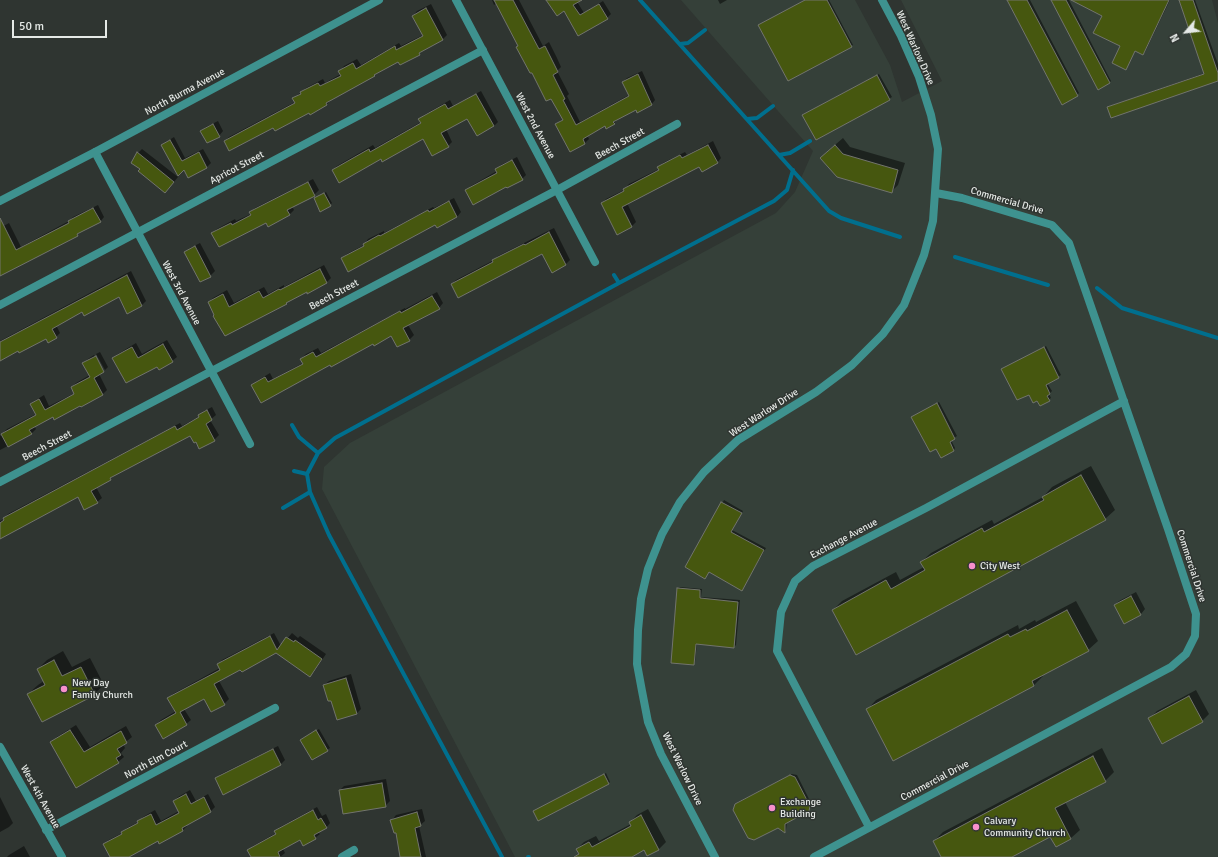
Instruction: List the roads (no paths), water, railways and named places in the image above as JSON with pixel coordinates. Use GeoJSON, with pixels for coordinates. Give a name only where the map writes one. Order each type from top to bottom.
{"type":"FeatureCollection","features":[{"type":"Feature","properties":{"kind":"street","name":"North Burma Avenue"},"geometry":{"type":"LineString","coordinates":[[0,201],[95,152],[379,0]]}},
{"type":"Feature","properties":{"kind":"street","name":"West 2nd Avenue"},"geometry":{"type":"LineString","coordinates":[[456,0],[595,262]]}},
{"type":"Feature","properties":{"kind":"street","name":"West Warlow Drive"},"geometry":{"type":"LineString","coordinates":[[715,857],[661,754],[648,722],[637,664],[641,599],[648,569],[662,534],[680,502],[704,472],[738,440],[816,392],[852,365],[883,334],[904,305],[924,255],[933,221],[938,149],[931,115],[920,77],[882,0]]}},
{"type":"Feature","properties":{"kind":"street","name":"Apricot Street"},"geometry":{"type":"LineString","coordinates":[[0,305],[483,50]]}},
{"type":"Feature","properties":{"kind":"street","name":"Beech Street"},"geometry":{"type":"LineString","coordinates":[[0,482],[557,190],[677,124]]}},
{"type":"Feature","properties":{"kind":"street","name":"West 3rd Avenue"},"geometry":{"type":"LineString","coordinates":[[95,152],[250,444]]}},
{"type":"Feature","properties":{"kind":"street","name":"Commercial Drive"},"geometry":{"type":"LineString","coordinates":[[814,857],[1171,667],[1186,654],[1195,636],[1196,614],[1069,242],[1052,225],[962,198],[936,193]]}},
{"type":"Feature","properties":{"kind":"street","name":"Exchange Avenue"},"geometry":{"type":"LineString","coordinates":[[869,827],[777,651],[781,612],[795,581],[813,566],[926,508],[1124,401]]}},
{"type":"Feature","properties":{"kind":"street","name":"North Elm Court"},"geometry":{"type":"LineString","coordinates":[[46,830],[275,708]]}},
{"type":"Feature","properties":{"kind":"street","name":"West 4th Avenue"},"geometry":{"type":"LineString","coordinates":[[1,750],[62,857]]}},
{"type":"Feature","properties":{"kind":"street"},"geometry":{"type":"LineString","coordinates":[[342,857],[354,850]]}},
{"type":"Feature","properties":{"kind":"waterway"},"geometry":{"type":"LineString","coordinates":[[640,0],[829,211],[841,218],[900,237]]}},
{"type":"Feature","properties":{"kind":"waterway"},"geometry":{"type":"LineString","coordinates":[[680,44],[688,43],[705,30]]}},
{"type":"Feature","properties":{"kind":"waterway"},"geometry":{"type":"LineString","coordinates":[[747,119],[757,118],[773,106]]}},
{"type":"Feature","properties":{"kind":"waterway"},"geometry":{"type":"LineString","coordinates":[[779,155],[790,153],[810,141]]}},
{"type":"Feature","properties":{"kind":"waterway"},"geometry":{"type":"LineString","coordinates":[[502,857],[329,535],[310,492],[307,474],[318,453],[335,438],[619,283],[774,201],[787,190],[793,170]]}},
{"type":"Feature","properties":{"kind":"waterway"},"geometry":{"type":"LineString","coordinates":[[955,257],[1048,285]]}},
{"type":"Feature","properties":{"kind":"waterway"},"geometry":{"type":"LineString","coordinates":[[614,275],[619,283]]}},
{"type":"Feature","properties":{"kind":"waterway"},"geometry":{"type":"LineString","coordinates":[[1097,288],[1122,308],[1218,338]]}},
{"type":"Feature","properties":{"kind":"waterway"},"geometry":{"type":"LineString","coordinates":[[292,425],[299,437],[318,453]]}},
{"type":"Feature","properties":{"kind":"waterway"},"geometry":{"type":"LineString","coordinates":[[294,471],[307,474]]}},
{"type":"Feature","properties":{"kind":"waterway"},"geometry":{"type":"LineString","coordinates":[[283,508],[310,492]]}},
{"type":"Feature","properties":{"kind":"place","name":"City West"},"geometry":{"type":"Point","coordinates":[972,566]}},
{"type":"Feature","properties":{"kind":"place","name":"New Day Family Church"},"geometry":{"type":"Point","coordinates":[64,689]}},
{"type":"Feature","properties":{"kind":"place","name":"Exchange Building"},"geometry":{"type":"Point","coordinates":[772,808]}},
{"type":"Feature","properties":{"kind":"place","name":"Calvary Community Church"},"geometry":{"type":"Point","coordinates":[976,827]}}]}
